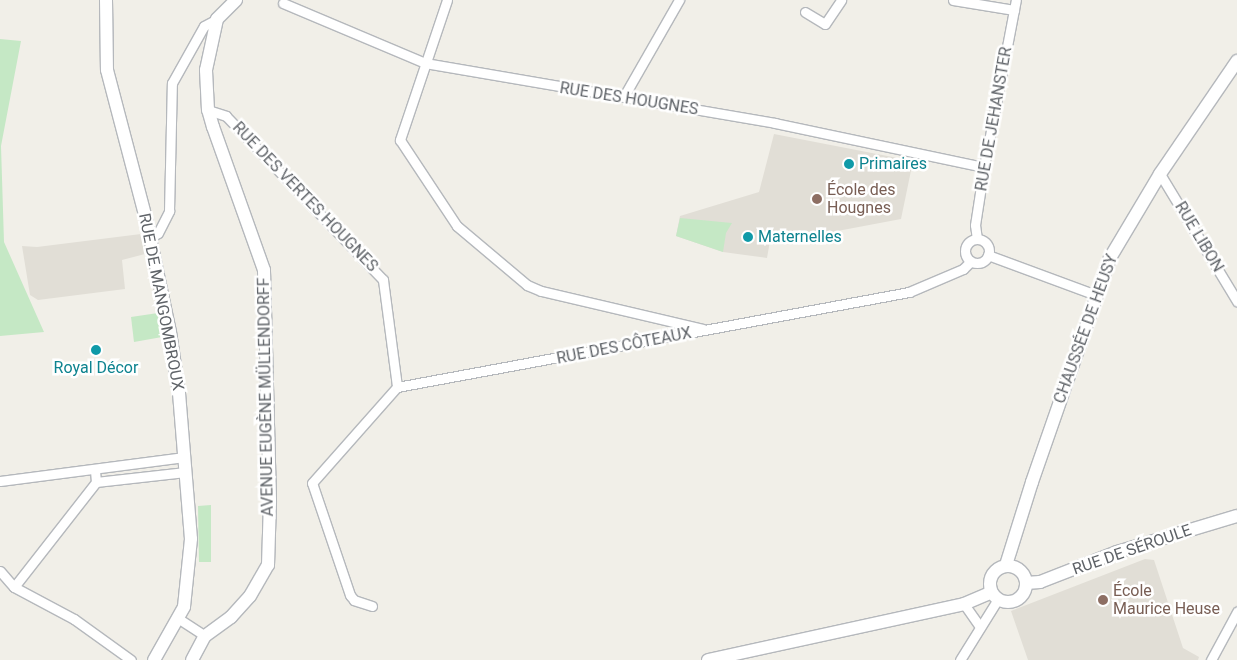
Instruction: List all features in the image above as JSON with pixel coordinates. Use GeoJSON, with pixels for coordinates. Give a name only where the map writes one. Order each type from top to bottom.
{"type":"FeatureCollection","features":[{"type":"Feature","properties":{"kind":"main road","name":"RUE DE MANGOMBROUX"},"geometry":{"type":"LineString","coordinates":[[106,0],[108,70],[150,238],[173,350],[191,539],[187,585],[179,619],[154,660]]}},
{"type":"Feature","properties":{"kind":"main road"},"geometry":{"type":"LineString","coordinates":[[217,19],[236,0]]}},
{"type":"Feature","properties":{"kind":"main road","name":"AVENUE EUGÈNE MÜLLENDORFF"},"geometry":{"type":"LineString","coordinates":[[192,660],[205,636],[240,609],[263,577],[268,564],[270,500],[264,270],[208,110],[206,70],[217,19]]}},
{"type":"Feature","properties":{"kind":"main road","name":"CHAUSSÉE DE HEUSY"},"geometry":{"type":"LineString","coordinates":[[1006,565],[1110,258],[1160,174],[1237,61]]}},
{"type":"Feature","properties":{"kind":"main road","name":"RUE DE SÉROULE"},"geometry":{"type":"LineString","coordinates":[[1026,583],[1040,582],[1117,552],[1237,516]]}},
{"type":"Feature","properties":{"kind":"main road"},"geometry":{"type":"LineString","coordinates":[[708,660],[995,596],[1007,602],[1018,599],[1026,583],[1021,571],[1006,565],[992,576],[995,596]]}},
{"type":"Feature","properties":{"kind":"street"},"geometry":{"type":"LineString","coordinates":[[448,0],[400,140],[464,233],[527,285],[541,291],[707,330]]}},
{"type":"Feature","properties":{"kind":"street"},"geometry":{"type":"LineString","coordinates":[[624,96],[679,0]]}},
{"type":"Feature","properties":{"kind":"street"},"geometry":{"type":"LineString","coordinates":[[805,12],[824,24],[841,0]]}},
{"type":"Feature","properties":{"kind":"street"},"geometry":{"type":"LineString","coordinates":[[953,0],[1014,10]]}},
{"type":"Feature","properties":{"kind":"street","name":"RUE DE JEHANSTER"},"geometry":{"type":"LineString","coordinates":[[971,261],[966,256],[966,245],[977,239],[975,225],[984,167],[1016,0]]}},
{"type":"Feature","properties":{"kind":"street","name":"RUE DES HOUGNES"},"geometry":{"type":"LineString","coordinates":[[283,3],[425,63],[624,96],[878,143],[984,167]]}},
{"type":"Feature","properties":{"kind":"street"},"geometry":{"type":"LineString","coordinates":[[150,238],[158,233],[169,211],[172,83],[204,26],[217,19]]}},
{"type":"Feature","properties":{"kind":"street","name":"RUE DES VERTES HOUGNES"},"geometry":{"type":"LineString","coordinates":[[208,110],[226,116],[383,280],[397,387]]}},
{"type":"Feature","properties":{"kind":"street","name":"RUE LIBON"},"geometry":{"type":"LineString","coordinates":[[1160,174],[1237,300]]}},
{"type":"Feature","properties":{"kind":"street"},"geometry":{"type":"LineString","coordinates":[[977,239],[986,243],[988,255]]}},
{"type":"Feature","properties":{"kind":"street"},"geometry":{"type":"LineString","coordinates":[[988,255],[1096,295]]}},
{"type":"Feature","properties":{"kind":"street"},"geometry":{"type":"LineString","coordinates":[[971,261],[980,262],[988,255]]}},
{"type":"Feature","properties":{"kind":"street","name":"RUE DES CÔTEAUX"},"geometry":{"type":"LineString","coordinates":[[397,387],[909,292],[963,268],[971,261]]}},
{"type":"Feature","properties":{"kind":"street"},"geometry":{"type":"LineString","coordinates":[[372,606],[354,600],[350,595],[312,483],[397,387]]}},
{"type":"Feature","properties":{"kind":"street"},"geometry":{"type":"LineString","coordinates":[[0,481],[184,457]]}},
{"type":"Feature","properties":{"kind":"street"},"geometry":{"type":"LineString","coordinates":[[14,587],[96,482],[95,470]]}},
{"type":"Feature","properties":{"kind":"street"},"geometry":{"type":"LineString","coordinates":[[96,482],[185,472]]}},
{"type":"Feature","properties":{"kind":"street"},"geometry":{"type":"LineString","coordinates":[[0,571],[14,587],[74,619],[131,660]]}},
{"type":"Feature","properties":{"kind":"street"},"geometry":{"type":"LineString","coordinates":[[960,660],[980,627],[995,596]]}},
{"type":"Feature","properties":{"kind":"street"},"geometry":{"type":"LineString","coordinates":[[964,604],[980,627]]}},
{"type":"Feature","properties":{"kind":"street"},"geometry":{"type":"LineString","coordinates":[[1211,660],[1237,612]]}},
{"type":"Feature","properties":{"kind":"street"},"geometry":{"type":"LineString","coordinates":[[179,619],[205,636]]}},
{"type":"Feature","properties":{"kind":"shaded area","name":"École des Hougnes"},"geometry":{"type":"Polygon","coordinates":[[[774,134],[913,161],[901,219],[795,239],[771,235],[767,258],[723,252],[676,236],[680,216],[759,192],[774,134]]]}},
{"type":"Feature","properties":{"kind":"shaded area"},"geometry":{"type":"Polygon","coordinates":[[[141,234],[145,254],[122,260],[125,289],[38,300],[30,295],[22,246],[37,247],[141,234]]]}},
{"type":"Feature","properties":{"kind":"shaded area","name":"École Maurice Heuse"},"geometry":{"type":"Polygon","coordinates":[[[1145,559],[1154,560],[1183,648],[1199,657],[1198,660],[1028,660],[1011,611],[1145,559]]]}},
{"type":"Feature","properties":{"kind":"green space"},"geometry":{"type":"Polygon","coordinates":[[[0,39],[21,41],[1,146],[4,242],[44,332],[0,336],[0,39]]]}},
{"type":"Feature","properties":{"kind":"green space"},"geometry":{"type":"Polygon","coordinates":[[[680,218],[732,223],[726,233],[723,252],[676,236],[680,218]]]}},
{"type":"Feature","properties":{"kind":"green space"},"geometry":{"type":"Polygon","coordinates":[[[158,313],[162,337],[134,342],[131,317],[158,313]]]}},
{"type":"Feature","properties":{"kind":"green space"},"geometry":{"type":"Polygon","coordinates":[[[211,505],[211,562],[199,562],[198,506],[211,505]]]}},
{"type":"Feature","properties":{"kind":"place","name":"Primaires"},"geometry":{"type":"Point","coordinates":[849,164]}},
{"type":"Feature","properties":{"kind":"place","name":"École des Hougnes"},"geometry":{"type":"Point","coordinates":[817,199]}},
{"type":"Feature","properties":{"kind":"place","name":"Maternelles"},"geometry":{"type":"Point","coordinates":[748,237]}},
{"type":"Feature","properties":{"kind":"place","name":"Royal Décor"},"geometry":{"type":"Point","coordinates":[96,350]}},
{"type":"Feature","properties":{"kind":"place","name":"École Maurice Heuse"},"geometry":{"type":"Point","coordinates":[1103,600]}}]}
